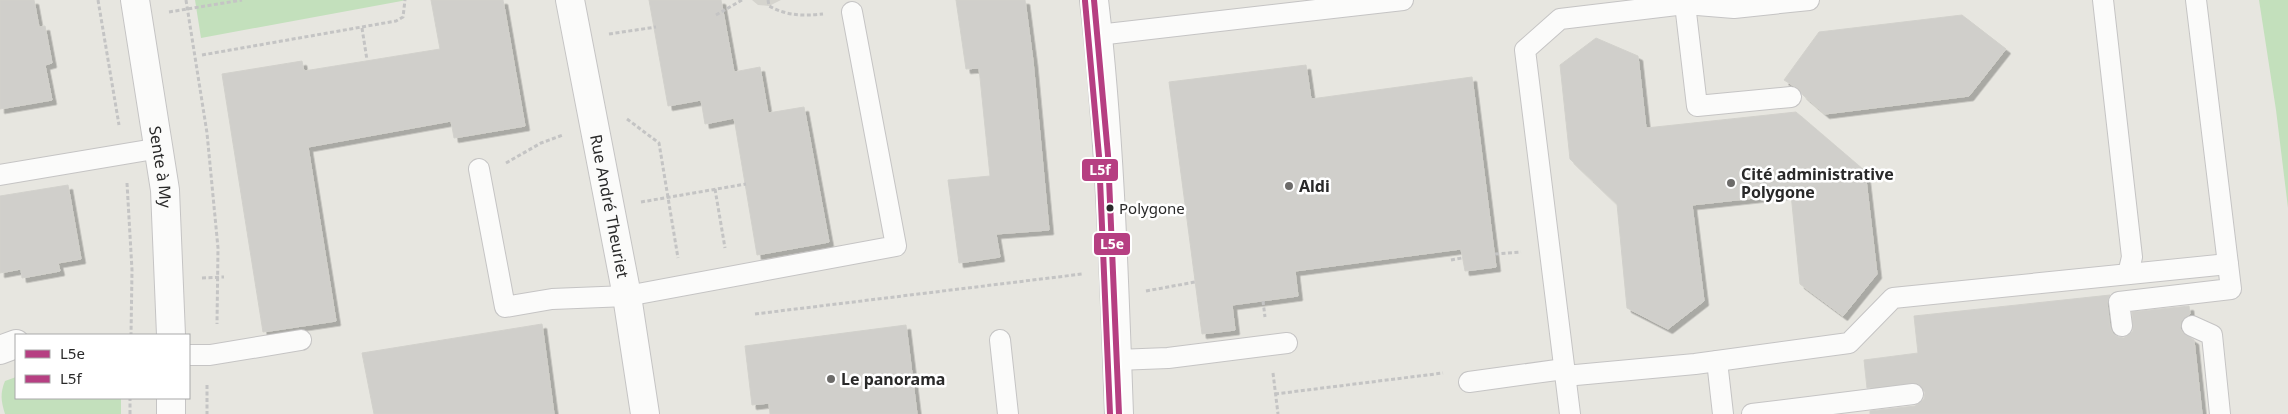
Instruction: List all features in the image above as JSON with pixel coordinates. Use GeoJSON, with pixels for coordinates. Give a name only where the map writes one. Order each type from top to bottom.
{"type":"FeatureCollection","features":[{"type":"Feature","properties":{"kind":"street","name":"Rue André Theuriet"},"geometry":{"type":"LineString","coordinates":[[570,0],[592,124],[627,296],[645,414]]}},
{"type":"Feature","properties":{"kind":"street"},"geometry":{"type":"LineString","coordinates":[[1094,0],[1103,76],[1115,284],[1119,414]]}},
{"type":"Feature","properties":{"kind":"street","name":"Sente à My"},"geometry":{"type":"LineString","coordinates":[[137,9],[166,190],[171,334]]}},
{"type":"Feature","properties":{"kind":"street"},"geometry":{"type":"LineString","coordinates":[[0,350],[15,344]]}},
{"type":"Feature","properties":{"kind":"street"},"geometry":{"type":"LineString","coordinates":[[171,399],[171,414]]}},
{"type":"Feature","properties":{"kind":"lane"},"geometry":{"type":"LineString","coordinates":[[1098,35],[1403,0]]}},
{"type":"Feature","properties":{"kind":"lane"},"geometry":{"type":"LineString","coordinates":[[1570,414],[1525,50],[1560,20],[1686,4],[1734,8],[1809,0]]}},
{"type":"Feature","properties":{"kind":"lane"},"geometry":{"type":"LineString","coordinates":[[2103,0],[2132,257],[2128,274]]}},
{"type":"Feature","properties":{"kind":"lane"},"geometry":{"type":"LineString","coordinates":[[2122,326],[2119,302],[2231,289],[2196,0]]}},
{"type":"Feature","properties":{"kind":"lane"},"geometry":{"type":"LineString","coordinates":[[1686,4],[1696,106],[1791,97]]}},
{"type":"Feature","properties":{"kind":"lane"},"geometry":{"type":"LineString","coordinates":[[480,174],[505,307],[552,299],[627,296],[896,246],[852,12]]}},
{"type":"Feature","properties":{"kind":"lane"},"geometry":{"type":"LineString","coordinates":[[0,175],[160,148]]}},
{"type":"Feature","properties":{"kind":"lane"},"geometry":{"type":"LineString","coordinates":[[1469,382],[1565,372],[1717,361],[1849,343],[1892,298],[2228,264]]}},
{"type":"Feature","properties":{"kind":"lane"},"geometry":{"type":"LineString","coordinates":[[2192,326],[2212,335],[2220,414]]}},
{"type":"Feature","properties":{"kind":"lane"},"geometry":{"type":"LineString","coordinates":[[190,355],[210,355],[301,340]]}},
{"type":"Feature","properties":{"kind":"lane"},"geometry":{"type":"LineString","coordinates":[[1000,340],[1008,414]]}},
{"type":"Feature","properties":{"kind":"lane"},"geometry":{"type":"LineString","coordinates":[[1117,360],[1168,358],[1288,343]]}},
{"type":"Feature","properties":{"kind":"lane"},"geometry":{"type":"LineString","coordinates":[[1717,361],[1723,414]]}},
{"type":"Feature","properties":{"kind":"lane"},"geometry":{"type":"LineString","coordinates":[[1752,414],[1913,394]]}},
{"type":"Feature","properties":{"kind":"path"},"geometry":{"type":"LineString","coordinates":[[186,0],[207,133],[218,248],[218,318],[207,367],[207,414]]}},
{"type":"Feature","properties":{"kind":"path"},"geometry":{"type":"LineString","coordinates":[[137,9],[188,9],[242,0]]}},
{"type":"Feature","properties":{"kind":"path"},"geometry":{"type":"LineString","coordinates":[[202,55],[396,21],[403,17],[405,0]]}},
{"type":"Feature","properties":{"kind":"path"},"geometry":{"type":"LineString","coordinates":[[716,15],[742,0]]}},
{"type":"Feature","properties":{"kind":"path"},"geometry":{"type":"LineString","coordinates":[[768,0],[769,6],[784,14],[800,16],[852,12]]}},
{"type":"Feature","properties":{"kind":"path"},"geometry":{"type":"LineString","coordinates":[[577,40],[656,27]]}},
{"type":"Feature","properties":{"kind":"path"},"geometry":{"type":"LineString","coordinates":[[362,28],[367,60]]}},
{"type":"Feature","properties":{"kind":"path"},"geometry":{"type":"LineString","coordinates":[[480,174],[541,144],[592,124],[626,118],[659,144],[683,286]]}},
{"type":"Feature","properties":{"kind":"path"},"geometry":{"type":"LineString","coordinates":[[609,208],[746,184]]}},
{"type":"Feature","properties":{"kind":"path"},"geometry":{"type":"LineString","coordinates":[[715,189],[730,277]]}},
{"type":"Feature","properties":{"kind":"path"},"geometry":{"type":"LineString","coordinates":[[1452,260],[1462,258]]}},
{"type":"Feature","properties":{"kind":"path"},"geometry":{"type":"LineString","coordinates":[[755,314],[1063,275],[1115,284],[1195,282]]}},
{"type":"Feature","properties":{"kind":"path"},"geometry":{"type":"LineString","coordinates":[[1275,394],[1448,372]]}},
{"type":"Feature","properties":{"kind":"path"},"geometry":{"type":"LineString","coordinates":[[130,399],[130,414]]}},
{"type":"Feature","properties":{"kind":"green space"},"geometry":{"type":"Polygon","coordinates":[[[195,0],[407,0],[201,38],[195,0]]]}},
{"type":"Feature","properties":{"kind":"green space"},"geometry":{"type":"Polygon","coordinates":[[[2259,0],[2288,0],[2288,208],[2276,110],[2259,0]]]}},
{"type":"Feature","properties":{"kind":"green space"},"geometry":{"type":"Polygon","coordinates":[[[15,377],[15,399],[121,399],[121,414],[5,414],[2,389],[5,381],[15,377]]]}},
{"type":"Feature","properties":{"kind":"shaded area"},"geometry":{"type":"Polygon","coordinates":[[[752,0],[781,0],[769,6],[758,5],[752,0]]]}},
{"type":"Feature","properties":{"kind":"building"},"geometry":{"type":"Polygon","coordinates":[[[0,0],[34,0],[39,27],[45,26],[52,63],[45,65],[52,100],[0,109],[0,0]]]}},
{"type":"Feature","properties":{"kind":"building"},"geometry":{"type":"Polygon","coordinates":[[[431,0],[503,0],[525,126],[454,138],[451,121],[308,147],[336,321],[263,332],[222,74],[302,61],[304,71],[440,49],[431,0]]]}},
{"type":"Feature","properties":{"kind":"building"},"geometry":{"type":"Polygon","coordinates":[[[649,0],[721,0],[734,72],[760,67],[768,113],[804,107],[829,242],[757,255],[734,118],[705,124],[701,100],[668,106],[649,0]]]}},
{"type":"Feature","properties":{"kind":"building"},"geometry":{"type":"Polygon","coordinates":[[[956,0],[1025,0],[1033,61],[1049,230],[996,234],[1000,257],[959,263],[948,180],[990,176],[979,68],[966,69],[956,0]]]}},
{"type":"Feature","properties":{"kind":"building"},"geometry":{"type":"Polygon","coordinates":[[[1962,15],[2006,49],[1969,96],[1825,114],[1803,95],[1800,90],[1784,80],[1819,32],[1962,15]]]}},
{"type":"Feature","properties":{"kind":"building","name":"Cité administrative Polygone"},"geometry":{"type":"Polygon","coordinates":[[[1596,38],[1638,56],[1646,128],[1796,112],[1865,171],[1877,274],[1843,316],[1800,284],[1791,194],[1692,205],[1704,301],[1668,329],[1627,308],[1617,204],[1570,159],[1560,65],[1596,38]]]}},
{"type":"Feature","properties":{"kind":"building"},"geometry":{"type":"Polygon","coordinates":[[[1306,65],[1311,99],[1472,77],[1496,267],[1465,271],[1461,249],[1295,271],[1298,296],[1232,305],[1235,330],[1202,334],[1169,82],[1306,65]]]}},
{"type":"Feature","properties":{"kind":"building"},"geometry":{"type":"Polygon","coordinates":[[[68,185],[81,259],[58,263],[60,271],[22,278],[21,269],[0,273],[0,196],[68,185]]]}},
{"type":"Feature","properties":{"kind":"building"},"geometry":{"type":"Polygon","coordinates":[[[2110,295],[2107,303],[2110,327],[2113,334],[2124,338],[2133,331],[2132,312],[2189,306],[2190,314],[2181,321],[2180,328],[2183,333],[2194,340],[2202,414],[1870,414],[1870,411],[1915,406],[1924,399],[1925,392],[1917,383],[1867,388],[1864,360],[1918,353],[1914,316],[2110,295]]]}},
{"type":"Feature","properties":{"kind":"building"},"geometry":{"type":"Polygon","coordinates":[[[542,324],[554,414],[374,414],[362,353],[542,324]]]}},
{"type":"Feature","properties":{"kind":"building","name":"Le panorama"},"geometry":{"type":"Polygon","coordinates":[[[906,325],[917,414],[770,414],[769,403],[752,405],[745,346],[906,325]]]}},
{"type":"Feature","properties":{"kind":"transit line","name":"L5e"},"geometry":{"type":"LineString","coordinates":[[1094,0],[1108,155],[1119,414]]}},
{"type":"Feature","properties":{"kind":"transit line","name":"L5f"},"geometry":{"type":"LineString","coordinates":[[1085,1],[1099,156],[1110,414]]}},
{"type":"Feature","properties":{"kind":"place","name":"Cité administrative Polygone"},"geometry":{"type":"Point","coordinates":[1731,183]}},
{"type":"Feature","properties":{"kind":"place","name":"Aldi"},"geometry":{"type":"Point","coordinates":[1289,186]}},
{"type":"Feature","properties":{"kind":"place","name":"Polygone"},"geometry":{"type":"Point","coordinates":[1110,208]}},
{"type":"Feature","properties":{"kind":"place","name":"Le panorama"},"geometry":{"type":"Point","coordinates":[831,379]}}]}
